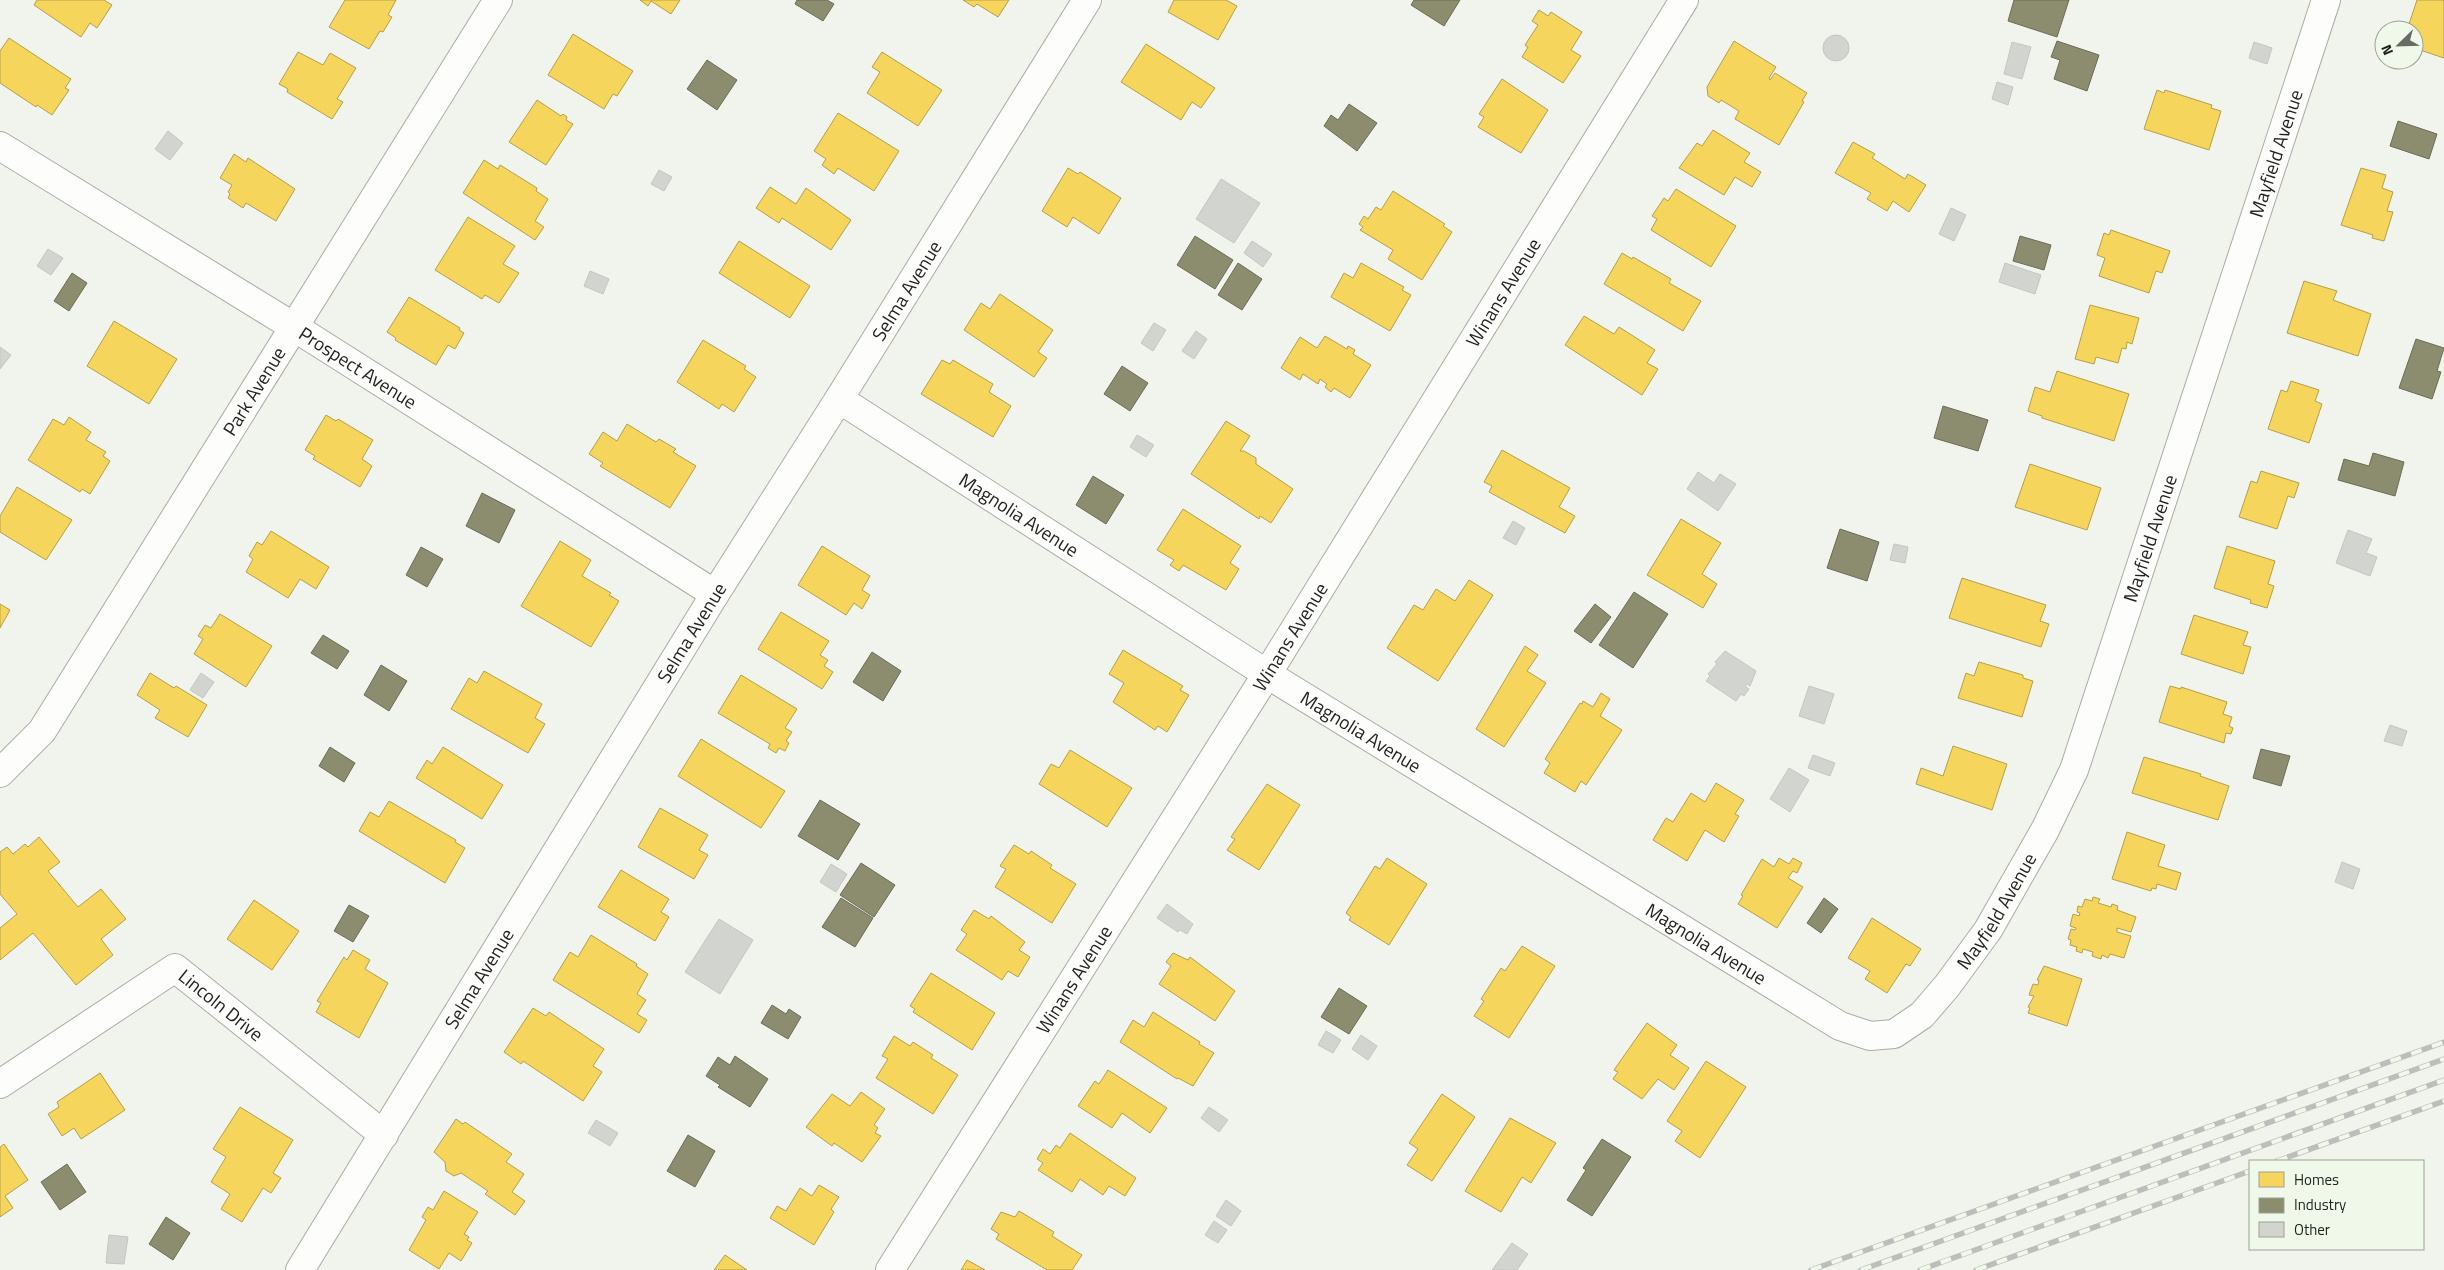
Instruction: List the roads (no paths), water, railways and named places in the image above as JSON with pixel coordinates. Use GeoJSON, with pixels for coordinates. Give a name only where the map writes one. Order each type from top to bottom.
{"type":"FeatureCollection","features":[{"type":"Feature","properties":{"kind":"street","name":"Park Avenue"},"geometry":{"type":"LineString","coordinates":[[0,773],[42,731],[498,0]]}},
{"type":"Feature","properties":{"kind":"street","name":"Selma Avenue"},"geometry":{"type":"LineString","coordinates":[[300,1270],[715,594],[839,399],[1087,0]]}},
{"type":"Feature","properties":{"kind":"street","name":"Winans Avenue"},"geometry":{"type":"LineString","coordinates":[[890,1270],[1267,674],[1684,0]]}},
{"type":"Feature","properties":{"kind":"street","name":"Mayfield Avenue"},"geometry":{"type":"LineString","coordinates":[[1894,1034],[1922,1014],[1947,986],[1988,930],[2045,830],[2074,770],[2326,0]]}},
{"type":"Feature","properties":{"kind":"street","name":"Prospect Avenue"},"geometry":{"type":"LineString","coordinates":[[0,146],[294,327],[715,594]]}},
{"type":"Feature","properties":{"kind":"street","name":"Magnolia Avenue"},"geometry":{"type":"LineString","coordinates":[[839,399],[1267,674],[1840,1026],[1870,1036],[1894,1034]]}},
{"type":"Feature","properties":{"kind":"street","name":"Lincoln Drive"},"geometry":{"type":"LineString","coordinates":[[0,1084],[175,968],[384,1135]]}},
{"type":"Feature","properties":{"kind":"railway"},"geometry":{"type":"LineString","coordinates":[[1811,1270],[2444,1042]]}},
{"type":"Feature","properties":{"kind":"railway"},"geometry":{"type":"LineString","coordinates":[[1861,1270],[2444,1059]]}},
{"type":"Feature","properties":{"kind":"railway"},"geometry":{"type":"LineString","coordinates":[[1920,1270],[2444,1080]]}},
{"type":"Feature","properties":{"kind":"railway"},"geometry":{"type":"LineString","coordinates":[[2280,1160],[2444,1101]]}},
{"type":"Feature","properties":{"kind":"railway"},"geometry":{"type":"LineString","coordinates":[[1976,1270],[2249,1171]]}}]}
